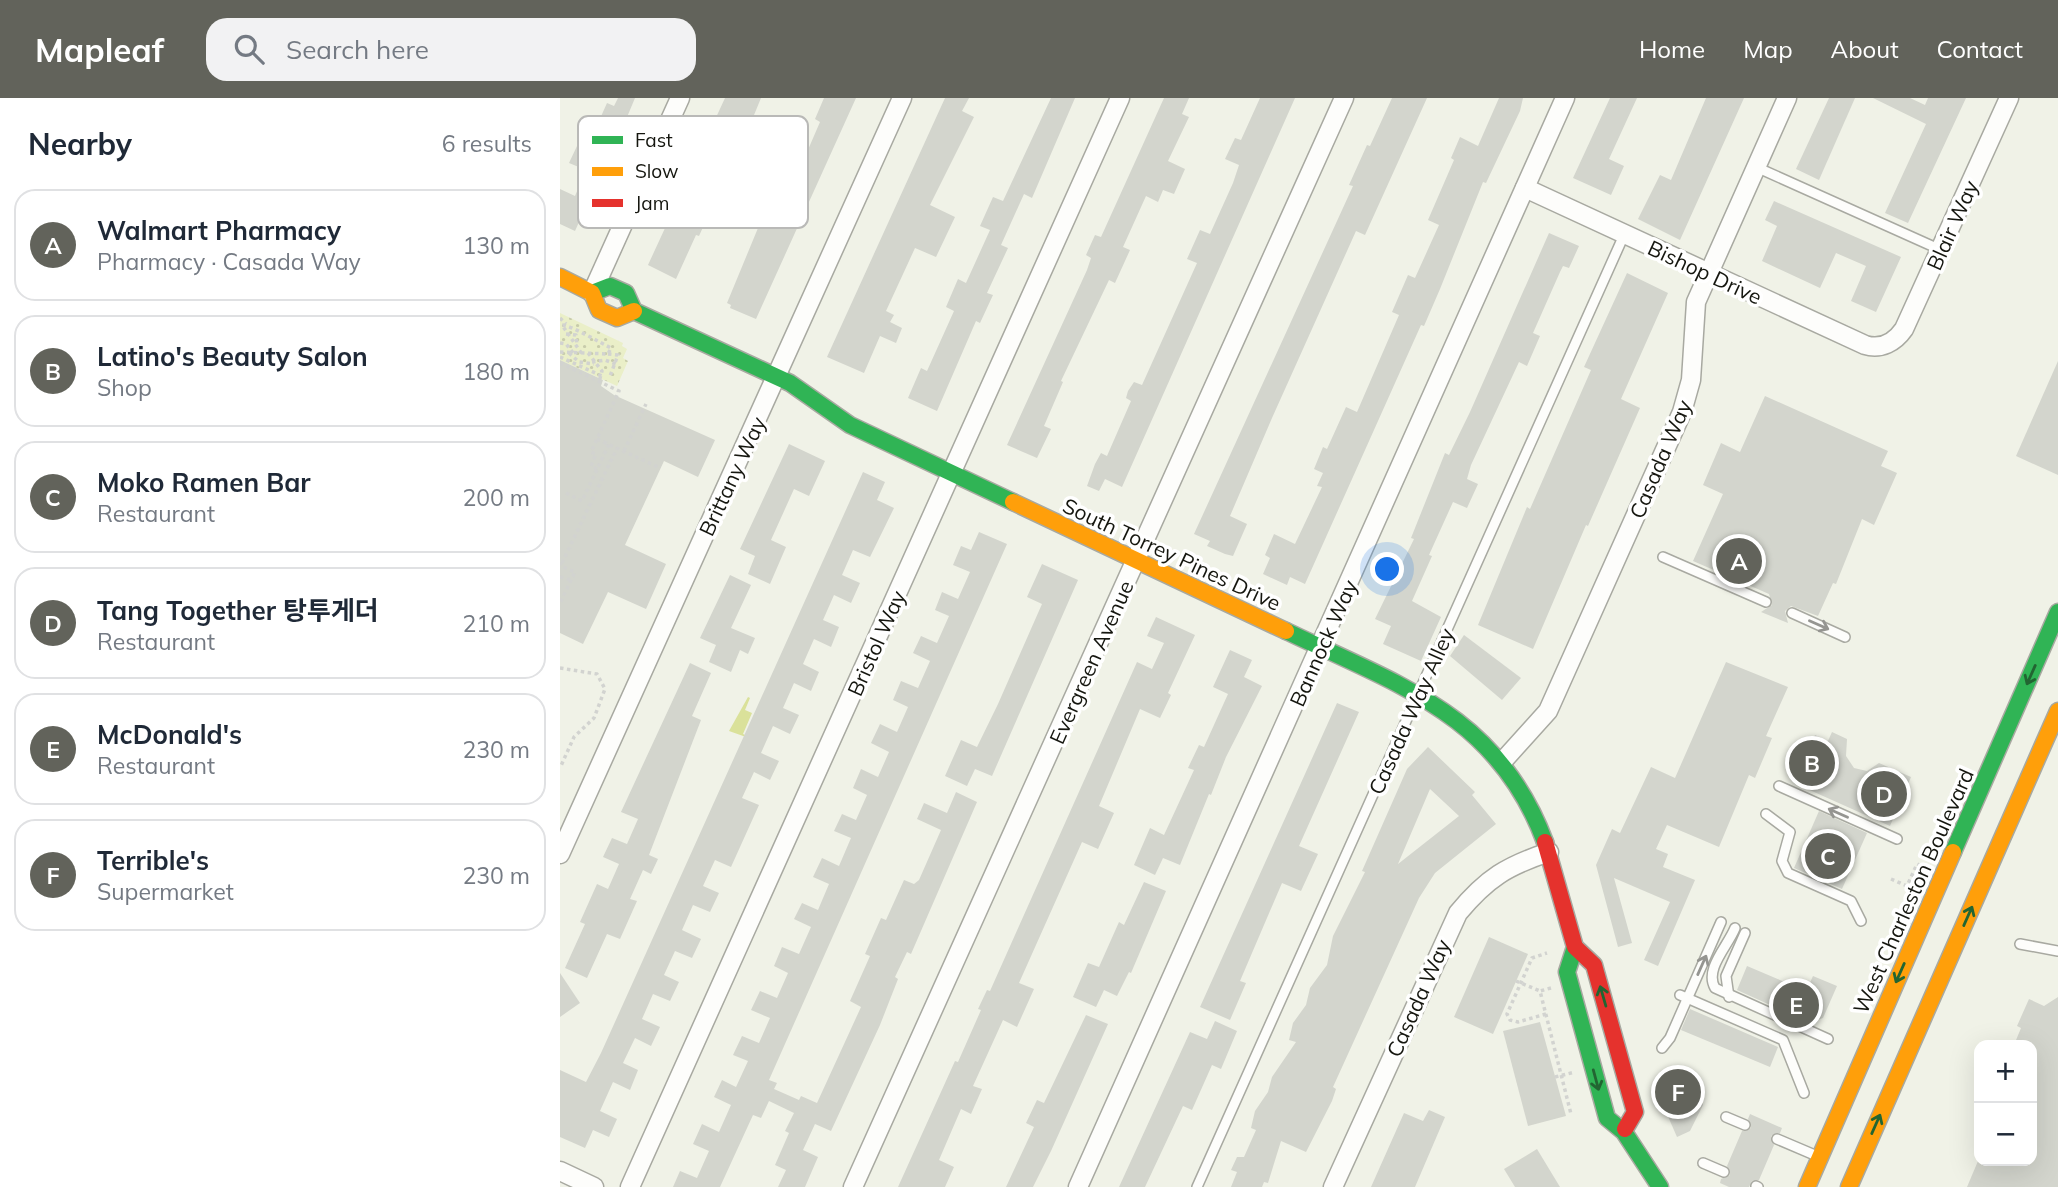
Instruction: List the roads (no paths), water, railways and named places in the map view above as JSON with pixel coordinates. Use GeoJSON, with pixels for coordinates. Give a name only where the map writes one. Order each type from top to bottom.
{"type":"FeatureCollection","features":[{"type":"Feature","properties":{"kind":"main road","name":"South Torrey Pines Drive"},"geometry":{"type":"LineString","coordinates":[[560,277],[592,293],[599,310],[617,318],[634,311]]}},
{"type":"Feature","properties":{"kind":"main road","name":"South Torrey Pines Drive"},"geometry":{"type":"LineString","coordinates":[[592,293],[610,286],[626,293],[634,311],[777,376],[850,425],[1418,694],[1477,735],[1502,762],[1533,809],[1549,852],[1575,947],[1594,965],[1635,1112],[1625,1129]]}},
{"type":"Feature","properties":{"kind":"main road","name":"West Charleston Boulevard"},"geometry":{"type":"LineString","coordinates":[[1807,1187],[2058,612]]}},
{"type":"Feature","properties":{"kind":"main road"},"geometry":{"type":"LineString","coordinates":[[1849,1187],[2058,711]]}},
{"type":"Feature","properties":{"kind":"main road","name":"South Torrey Pines Drive"},"geometry":{"type":"LineString","coordinates":[[1575,947],[1567,972],[1608,1118],[1625,1129],[1637,1154],[1660,1187]]}},
{"type":"Feature","properties":{"kind":"main road"},"geometry":{"type":"LineString","coordinates":[[1573,994],[1601,1045],[1606,1065],[1625,1075]]}},
{"type":"Feature","properties":{"kind":"street"},"geometry":{"type":"LineString","coordinates":[[672,116],[680,98]]}},
{"type":"Feature","properties":{"kind":"street","name":"Brittany Way"},"geometry":{"type":"LineString","coordinates":[[560,854],[902,98]]}},
{"type":"Feature","properties":{"kind":"street","name":"Bristol Way"},"geometry":{"type":"LineString","coordinates":[[629,1187],[953,474],[1120,98]]}},
{"type":"Feature","properties":{"kind":"street","name":"Evergreen Avenue"},"geometry":{"type":"LineString","coordinates":[[853,1187],[1344,98]]}},
{"type":"Feature","properties":{"kind":"street","name":"Bannock Way"},"geometry":{"type":"LineString","coordinates":[[1078,1187],[1565,98]]}},
{"type":"Feature","properties":{"kind":"street","name":"Casada Way"},"geometry":{"type":"LineString","coordinates":[[1502,762],[1548,711],[1682,412],[1691,380],[1693,318],[1708,274],[1787,98]]}},
{"type":"Feature","properties":{"kind":"street","name":"Blair Way"},"geometry":{"type":"LineString","coordinates":[[1886,344],[1905,329],[2008,98]]}},
{"type":"Feature","properties":{"kind":"street","name":"Bishop Drive"},"geometry":{"type":"LineString","coordinates":[[1525,188],[1865,345],[1886,344]]}},
{"type":"Feature","properties":{"kind":"street"},"geometry":{"type":"LineString","coordinates":[[592,293],[621,228]]}},
{"type":"Feature","properties":{"kind":"street","name":"Casada Way"},"geometry":{"type":"LineString","coordinates":[[1333,1187],[1458,913],[1480,886],[1499,872],[1549,852]]}},
{"type":"Feature","properties":{"kind":"street"},"geometry":{"type":"LineString","coordinates":[[560,1171],[594,1187]]}},
{"type":"Feature","properties":{"kind":"lane"},"geometry":{"type":"LineString","coordinates":[[1756,167],[1941,250]]}},
{"type":"Feature","properties":{"kind":"lane","name":"Casada Way Alley"},"geometry":{"type":"LineString","coordinates":[[1197,1187],[1624,235]]}},
{"type":"Feature","properties":{"kind":"lane"},"geometry":{"type":"LineString","coordinates":[[1663,557],[1766,602]]}},
{"type":"Feature","properties":{"kind":"lane"},"geometry":{"type":"LineString","coordinates":[[1792,613],[1845,637]]}},
{"type":"Feature","properties":{"kind":"lane"},"geometry":{"type":"LineString","coordinates":[[1779,786],[1897,839]]}},
{"type":"Feature","properties":{"kind":"lane"},"geometry":{"type":"LineString","coordinates":[[1766,814],[1790,832],[1782,861],[1788,873],[1851,901],[1861,922]]}},
{"type":"Feature","properties":{"kind":"lane"},"geometry":{"type":"LineString","coordinates":[[1662,1048],[1683,997],[1721,922]]}},
{"type":"Feature","properties":{"kind":"lane"},"geometry":{"type":"LineString","coordinates":[[1729,997],[1726,976],[1740,931],[1712,973],[1715,988],[1729,997],[1828,1039]]}},
{"type":"Feature","properties":{"kind":"lane"},"geometry":{"type":"LineString","coordinates":[[2020,944],[2058,951]]}},
{"type":"Feature","properties":{"kind":"lane"},"geometry":{"type":"LineString","coordinates":[[1683,997],[1783,1040],[1804,1093]]}},
{"type":"Feature","properties":{"kind":"lane"},"geometry":{"type":"LineString","coordinates":[[1726,1117],[1745,1125]]}},
{"type":"Feature","properties":{"kind":"lane"},"geometry":{"type":"LineString","coordinates":[[1777,1139],[1820,1157]]}},
{"type":"Feature","properties":{"kind":"lane"},"geometry":{"type":"LineString","coordinates":[[1703,1163],[1724,1172]]}},
{"type":"Feature","properties":{"kind":"place","name":"Walmart Pharmacy"},"geometry":{"type":"Point","coordinates":[1739,561]}},
{"type":"Feature","properties":{"kind":"place","name":"Latino's Beauty Salon"},"geometry":{"type":"Point","coordinates":[1812,763]}},
{"type":"Feature","properties":{"kind":"place","name":"Tang Together 탕투게더"},"geometry":{"type":"Point","coordinates":[1884,794]}},
{"type":"Feature","properties":{"kind":"place","name":"Moko Ramen Bar"},"geometry":{"type":"Point","coordinates":[1828,856]}},
{"type":"Feature","properties":{"kind":"place","name":"McDonald's"},"geometry":{"type":"Point","coordinates":[1796,1005]}},
{"type":"Feature","properties":{"kind":"place","name":"Terrible's"},"geometry":{"type":"Point","coordinates":[1678,1092]}}]}
